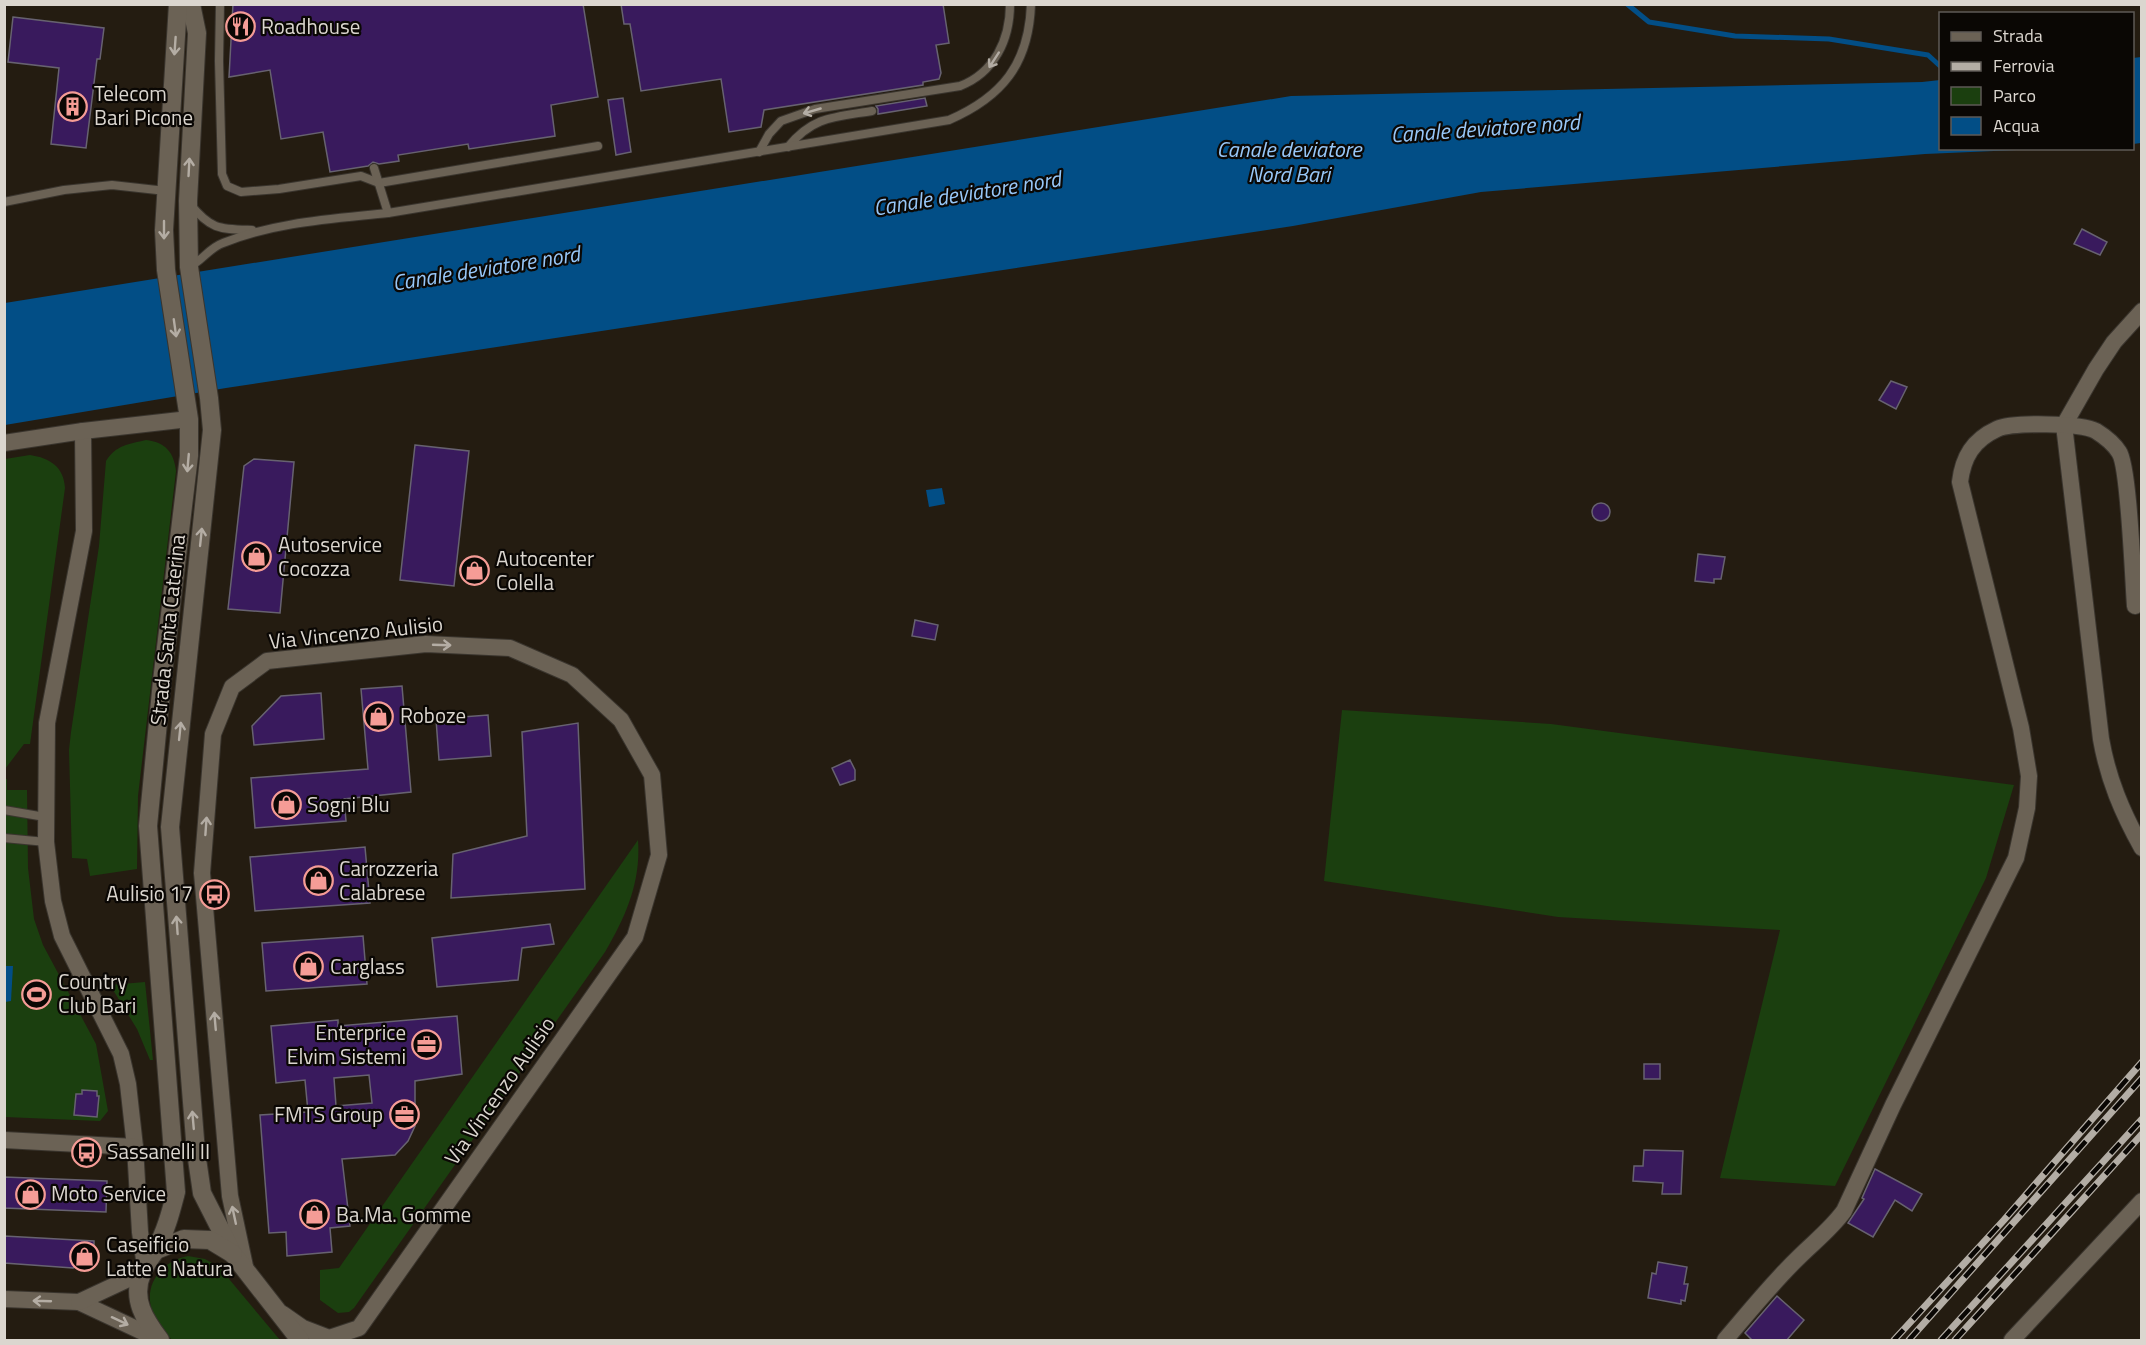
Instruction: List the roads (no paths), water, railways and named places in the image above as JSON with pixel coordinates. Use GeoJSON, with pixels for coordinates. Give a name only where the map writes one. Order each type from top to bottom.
{"type":"FeatureCollection","features":[{"type":"Feature","properties":{"kind":"street","name":"Strada Santa Caterina"},"geometry":{"type":"LineString","coordinates":[[143,1270],[156,1250],[170,1218],[176,1192],[148,826],[162,681],[189,456],[188,412],[166,270],[164,230],[178,4]]}},
{"type":"Feature","properties":{"kind":"street","name":"Strada Santa Caterina"},"geometry":{"type":"LineString","coordinates":[[191,4],[197,33],[188,201],[189,267],[212,430],[170,827],[196,1152],[202,1193],[233,1254],[300,1341]]}},
{"type":"Feature","properties":{"kind":"street"},"geometry":{"type":"LineString","coordinates":[[197,33],[198,4]]}},
{"type":"Feature","properties":{"kind":"street"},"geometry":{"type":"LineString","coordinates":[[2142,311],[2115,342],[2064,425],[2104,759],[2116,796],[2142,848]]}},
{"type":"Feature","properties":{"kind":"street"},"geometry":{"type":"LineString","coordinates":[[4,443],[188,412]]}},
{"type":"Feature","properties":{"kind":"street"},"geometry":{"type":"LineString","coordinates":[[1725,1341],[1762,1296],[1835,1224],[1844,1211],[1893,1105],[2016,858],[2027,808],[2029,776],[2021,728],[1960,482],[1962,465],[1970,450],[1987,434],[1999,428],[2022,424],[2064,425],[2094,430],[2108,439],[2121,453],[2125,476],[2135,606]]}},
{"type":"Feature","properties":{"kind":"street"},"geometry":{"type":"LineString","coordinates":[[83,431],[84,531],[47,723],[46,842],[53,901],[62,936],[121,1054],[128,1084],[135,1147],[143,1270],[137,1297],[145,1320],[160,1340]]}},
{"type":"Feature","properties":{"kind":"street","name":"Via Vincenzo Aulisio"},"geometry":{"type":"LineString","coordinates":[[246,1272],[230,1196],[202,873],[213,734],[232,687],[267,661],[426,644],[510,648],[572,675],[621,720],[652,775],[659,855],[635,937],[359,1328],[329,1338],[303,1328],[277,1310]]}},
{"type":"Feature","properties":{"kind":"street"},"geometry":{"type":"LineString","coordinates":[[4,1140],[135,1147]]}},
{"type":"Feature","properties":{"kind":"street"},"geometry":{"type":"LineString","coordinates":[[2012,1341],[2142,1201]]}},
{"type":"Feature","properties":{"kind":"street","name":"Strada Santa Caterina"},"geometry":{"type":"LineString","coordinates":[[156,1250],[184,1239],[210,1240],[233,1254]]}},
{"type":"Feature","properties":{"kind":"street"},"geometry":{"type":"LineString","coordinates":[[79,1302],[143,1270]]}},
{"type":"Feature","properties":{"kind":"street"},"geometry":{"type":"LineString","coordinates":[[4,1299],[79,1302],[160,1340]]}},
{"type":"Feature","properties":{"kind":"lane"},"geometry":{"type":"LineString","coordinates":[[220,4],[222,174],[227,186],[241,192],[279,189],[361,176],[379,183],[598,146]]}},
{"type":"Feature","properties":{"kind":"lane"},"geometry":{"type":"LineString","coordinates":[[759,152],[769,134],[781,121],[814,109],[960,86],[976,80],[986,72],[1000,50],[1008,30],[1010,4]]}},
{"type":"Feature","properties":{"kind":"lane"},"geometry":{"type":"LineString","coordinates":[[189,267],[198,263],[207,252],[219,244],[258,230],[388,213],[949,120],[975,108],[998,90],[1017,63],[1028,35],[1031,4]]}},
{"type":"Feature","properties":{"kind":"lane"},"geometry":{"type":"LineString","coordinates":[[788,147],[800,133],[821,120],[872,111]]}},
{"type":"Feature","properties":{"kind":"lane"},"geometry":{"type":"LineString","coordinates":[[374,168],[388,213]]}},
{"type":"Feature","properties":{"kind":"lane"},"geometry":{"type":"LineString","coordinates":[[4,202],[64,190],[112,185],[166,191]]}},
{"type":"Feature","properties":{"kind":"lane"},"geometry":{"type":"LineString","coordinates":[[188,201],[207,222],[216,227],[258,230]]}},
{"type":"Feature","properties":{"kind":"lane"},"geometry":{"type":"LineString","coordinates":[[4,810],[45,817]]}},
{"type":"Feature","properties":{"kind":"lane"},"geometry":{"type":"LineString","coordinates":[[4,838],[46,842]]}},
{"type":"Feature","properties":{"kind":"water"},"geometry":{"type":"Polygon","coordinates":[[[2141,57],[2141,143],[2134,144],[2134,58],[2141,57]]]}},
{"type":"Feature","properties":{"kind":"water","name":"Canale deviatore Nord Bari"},"geometry":{"type":"Polygon","coordinates":[[[1939,80],[1939,150],[2017,150],[1925,154],[1481,192],[1293,226],[226,388],[5,425],[5,303],[1291,96],[1939,80]]]}},
{"type":"Feature","properties":{"kind":"water"},"geometry":{"type":"Polygon","coordinates":[[[942,488],[945,504],[929,507],[926,490],[942,488]]]}},
{"type":"Feature","properties":{"kind":"water"},"geometry":{"type":"Polygon","coordinates":[[[4,966],[13,966],[11,1001],[5,1002],[4,966]]]}},
{"type":"Feature","properties":{"kind":"waterway"},"geometry":{"type":"LineString","coordinates":[[1627,4],[1649,22],[1735,36],[1829,39],[1928,55],[1939,65]]}},
{"type":"Feature","properties":{"kind":"railway"},"geometry":{"type":"LineString","coordinates":[[1894,1340],[2004,1220],[2142,1062]]}},
{"type":"Feature","properties":{"kind":"railway"},"geometry":{"type":"LineString","coordinates":[[1909,1340],[2142,1078]]}},
{"type":"Feature","properties":{"kind":"railway"},"geometry":{"type":"LineString","coordinates":[[1941,1340],[2142,1119]]}},
{"type":"Feature","properties":{"kind":"railway"},"geometry":{"type":"LineString","coordinates":[[1955,1340],[2142,1134]]}},
{"type":"Feature","properties":{"kind":"place","name":"Roadhouse"},"geometry":{"type":"Point","coordinates":[240,27]}},
{"type":"Feature","properties":{"kind":"place","name":"Telecom Bari Picone"},"geometry":{"type":"Point","coordinates":[73,106]}},
{"type":"Feature","properties":{"kind":"place","name":"Autoservice Cocozza"},"geometry":{"type":"Point","coordinates":[257,557]}},
{"type":"Feature","properties":{"kind":"place","name":"Autocenter Colella"},"geometry":{"type":"Point","coordinates":[475,571]}},
{"type":"Feature","properties":{"kind":"place","name":"Roboze"},"geometry":{"type":"Point","coordinates":[379,716]}},
{"type":"Feature","properties":{"kind":"place","name":"Sogni Blu"},"geometry":{"type":"Point","coordinates":[286,805]}},
{"type":"Feature","properties":{"kind":"place","name":"Carrozzeria Calabrese"},"geometry":{"type":"Point","coordinates":[318,881]}},
{"type":"Feature","properties":{"kind":"place","name":"Aulisio 17"},"geometry":{"type":"Point","coordinates":[214,894]}},
{"type":"Feature","properties":{"kind":"place","name":"Carglass"},"geometry":{"type":"Point","coordinates":[309,967]}},
{"type":"Feature","properties":{"kind":"place","name":"Country Club Bari"},"geometry":{"type":"Point","coordinates":[37,994]}},
{"type":"Feature","properties":{"kind":"place","name":"Enterprice Elvim Sistemi"},"geometry":{"type":"Point","coordinates":[427,1045]}},
{"type":"Feature","properties":{"kind":"place","name":"FMTS Group"},"geometry":{"type":"Point","coordinates":[404,1115]}},
{"type":"Feature","properties":{"kind":"place","name":"Sassanelli II"},"geometry":{"type":"Point","coordinates":[86,1152]}},
{"type":"Feature","properties":{"kind":"place","name":"Moto Service"},"geometry":{"type":"Point","coordinates":[30,1194]}},
{"type":"Feature","properties":{"kind":"place","name":"Ba.Ma. Gomme"},"geometry":{"type":"Point","coordinates":[315,1215]}},
{"type":"Feature","properties":{"kind":"place","name":"Caseificio Latte e Natura"},"geometry":{"type":"Point","coordinates":[85,1257]}},
{"type":"Feature","properties":{"kind":"water label","name":"Canale deviatore nord"},"geometry":{"type":"Point","coordinates":[1485,128]}},
{"type":"Feature","properties":{"kind":"water label","name":"Canale deviatore nord"},"geometry":{"type":"Point","coordinates":[967,193]}},
{"type":"Feature","properties":{"kind":"water label","name":"Canale deviatore nord"},"geometry":{"type":"Point","coordinates":[486,268]}}]}
